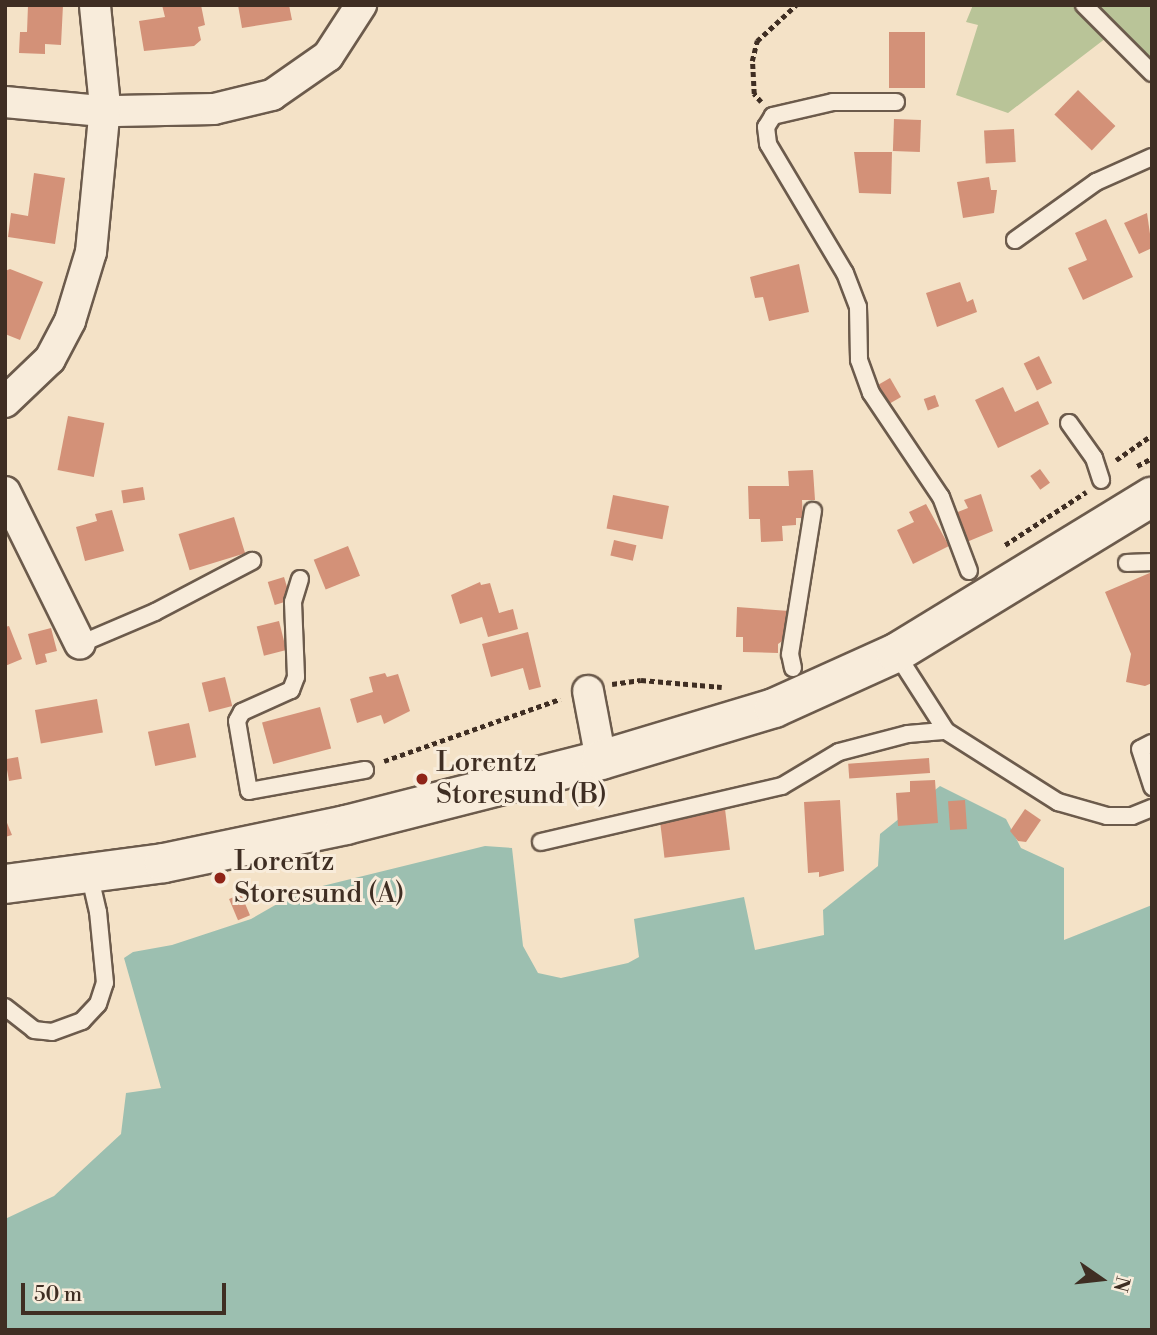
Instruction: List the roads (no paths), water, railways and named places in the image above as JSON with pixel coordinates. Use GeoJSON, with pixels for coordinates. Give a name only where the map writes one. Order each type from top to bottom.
{"type":"FeatureCollection","features":[{"type":"Feature","properties":{"kind":"main road"},"geometry":{"type":"LineString","coordinates":[[5,884],[243,848],[601,760],[774,708],[896,653],[1152,497]]}},
{"type":"Feature","properties":{"kind":"street"},"geometry":{"type":"LineString","coordinates":[[5,402],[50,359],[70,321],[91,252],[105,106],[95,5]]}},
{"type":"Feature","properties":{"kind":"street"},"geometry":{"type":"LineString","coordinates":[[105,106],[116,111],[214,109],[272,95],[328,55],[361,5]]}},
{"type":"Feature","properties":{"kind":"street"},"geometry":{"type":"LineString","coordinates":[[5,102],[100,111],[105,106]]}},
{"type":"Feature","properties":{"kind":"street"},"geometry":{"type":"LineString","coordinates":[[5,492],[80,644]]}},
{"type":"Feature","properties":{"kind":"street"},"geometry":{"type":"LineString","coordinates":[[587,691],[601,760]]}},
{"type":"Feature","properties":{"kind":"lane"},"geometry":{"type":"LineString","coordinates":[[1084,5],[1152,73]]}},
{"type":"Feature","properties":{"kind":"lane"},"geometry":{"type":"LineString","coordinates":[[896,102],[832,102],[773,116],[766,127],[768,144],[845,273],[858,307],[859,360],[871,393],[941,497],[969,571]]}},
{"type":"Feature","properties":{"kind":"lane"},"geometry":{"type":"LineString","coordinates":[[1014,240],[1096,183],[1152,157]]}},
{"type":"Feature","properties":{"kind":"lane"},"geometry":{"type":"LineString","coordinates":[[1069,423],[1094,458],[1101,480]]}},
{"type":"Feature","properties":{"kind":"lane"},"geometry":{"type":"LineString","coordinates":[[793,668],[790,654],[813,511]]}},
{"type":"Feature","properties":{"kind":"lane"},"geometry":{"type":"LineString","coordinates":[[80,644],[155,612],[252,561]]}},
{"type":"Feature","properties":{"kind":"lane"},"geometry":{"type":"LineString","coordinates":[[1127,563],[1152,562]]}},
{"type":"Feature","properties":{"kind":"lane"},"geometry":{"type":"LineString","coordinates":[[300,579],[293,602],[296,677],[290,690],[242,712],[237,721],[248,790],[365,770]]}},
{"type":"Feature","properties":{"kind":"lane"},"geometry":{"type":"LineString","coordinates":[[896,653],[946,731],[1058,802],[1107,816],[1132,816],[1152,808]]}},
{"type":"Feature","properties":{"kind":"lane"},"geometry":{"type":"LineString","coordinates":[[541,842],[782,786],[839,752],[908,734],[946,731]]}},
{"type":"Feature","properties":{"kind":"lane"},"geometry":{"type":"LineString","coordinates":[[1152,743],[1140,749],[1152,787]]}},
{"type":"Feature","properties":{"kind":"lane"},"geometry":{"type":"LineString","coordinates":[[5,1007],[34,1030],[52,1032],[82,1021],[98,1004],[105,983],[99,912],[89,873]]}},
{"type":"Feature","properties":{"kind":"place","name":"Lorentz Storesund (B)"},"geometry":{"type":"Point","coordinates":[422,779]}},
{"type":"Feature","properties":{"kind":"place","name":"Lorentz Storesund (A)"},"geometry":{"type":"Point","coordinates":[220,878]}}]}
